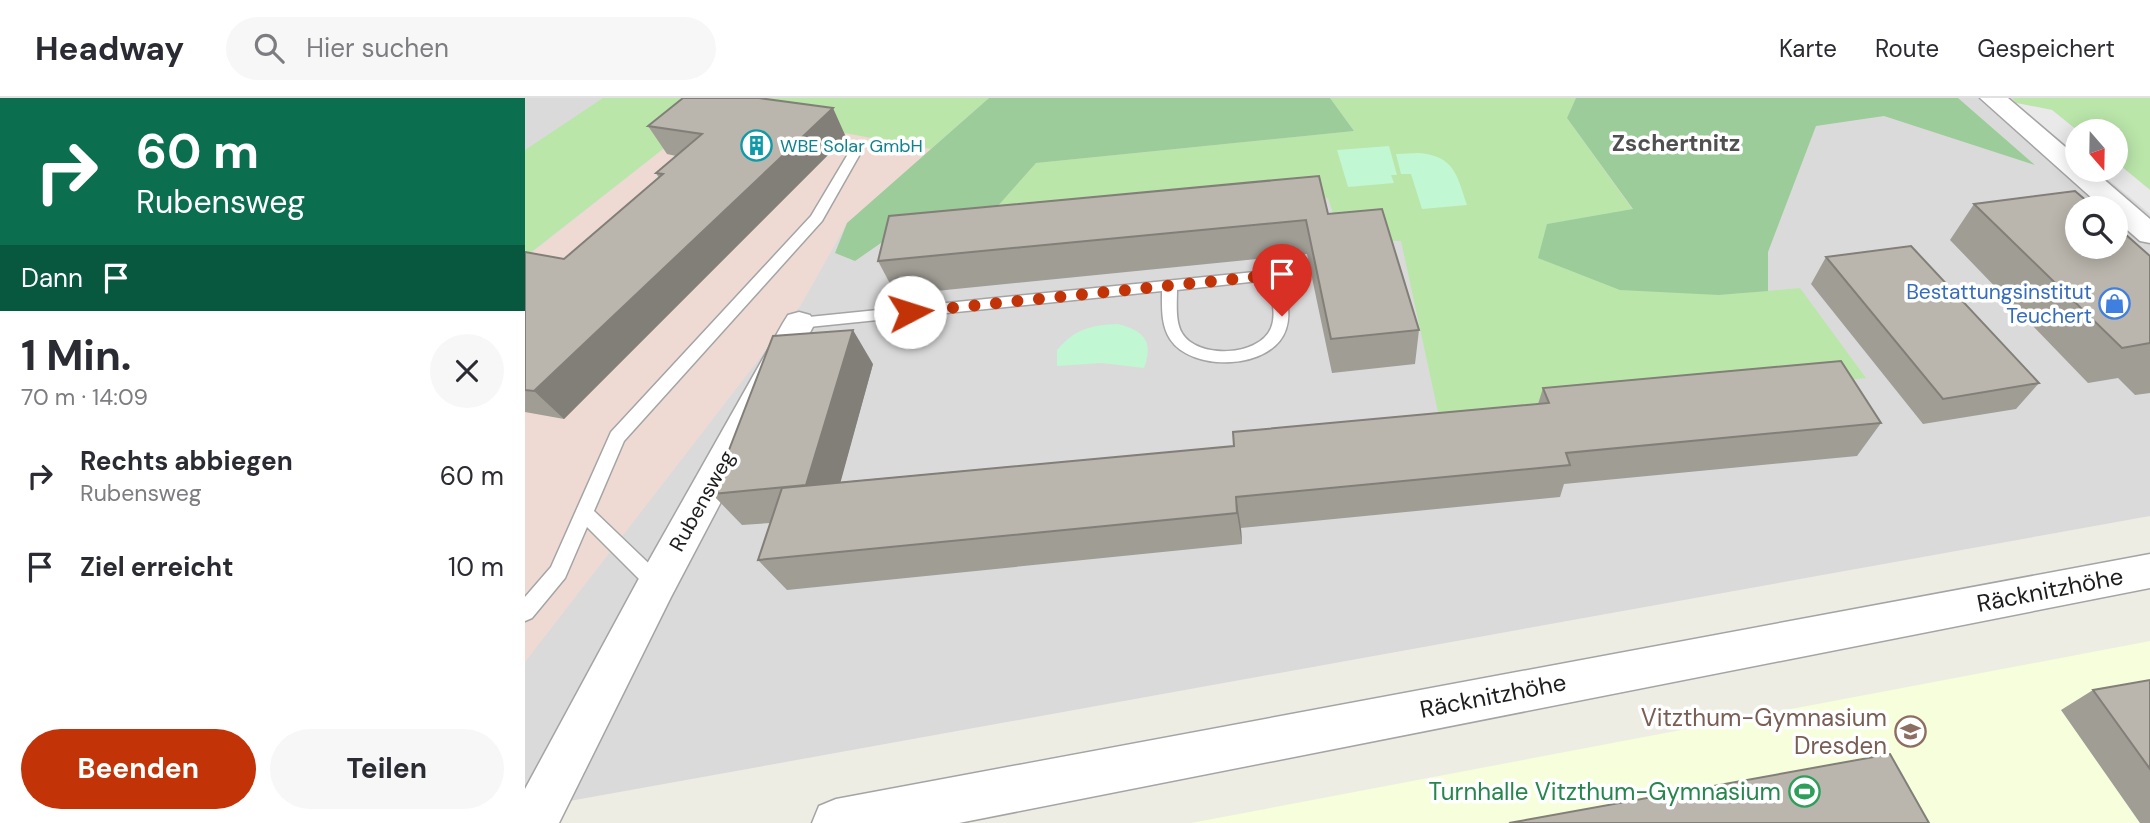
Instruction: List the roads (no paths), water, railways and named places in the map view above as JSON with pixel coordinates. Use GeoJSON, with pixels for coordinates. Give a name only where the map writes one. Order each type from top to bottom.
{"type":"FeatureCollection","features":[{"type":"Feature","properties":{"kind":"street"},"geometry":{"type":"LineString","coordinates":[[1993,98],[2150,234]]}},
{"type":"Feature","properties":{"kind":"street","name":"Rubensweg"},"geometry":{"type":"LineString","coordinates":[[533,823],[657,584],[799,323]]}},
{"type":"Feature","properties":{"kind":"street","name":"Räcknitzhöhe"},"geometry":{"type":"LineString","coordinates":[[836,823],[2150,571]]}},
{"type":"Feature","properties":{"kind":"lane"},"geometry":{"type":"LineString","coordinates":[[525,612],[558,572],[617,437],[817,218],[854,154]]}},
{"type":"Feature","properties":{"kind":"lane","name":"Rubensweg"},"geometry":{"type":"LineString","coordinates":[[799,323],[1274,275],[1282,316],[1278,332],[1267,345],[1243,353],[1211,357],[1189,349],[1177,339],[1171,324],[1169,286]]}},
{"type":"Feature","properties":{"kind":"lane"},"geometry":{"type":"LineString","coordinates":[[584,513],[657,584]]}},
{"type":"Feature","properties":{"kind":"place","name":"WBE Solar GmbH"},"geometry":{"type":"Point","coordinates":[757,146]}},
{"type":"Feature","properties":{"kind":"place","name":"Bestattungsinstitut Teuchert"},"geometry":{"type":"Point","coordinates":[2115,304]}},
{"type":"Feature","properties":{"kind":"place","name":"Vitzthum-Gymnasium Dresden"},"geometry":{"type":"Point","coordinates":[1910,732]}},
{"type":"Feature","properties":{"kind":"place","name":"Turnhalle Vitzthum-Gymnasium"},"geometry":{"type":"Point","coordinates":[1804,792]}},
{"type":"Feature","properties":{"kind":"district","name":"Zschertnitz"},"geometry":{"type":"Point","coordinates":[1676,143]}}]}
